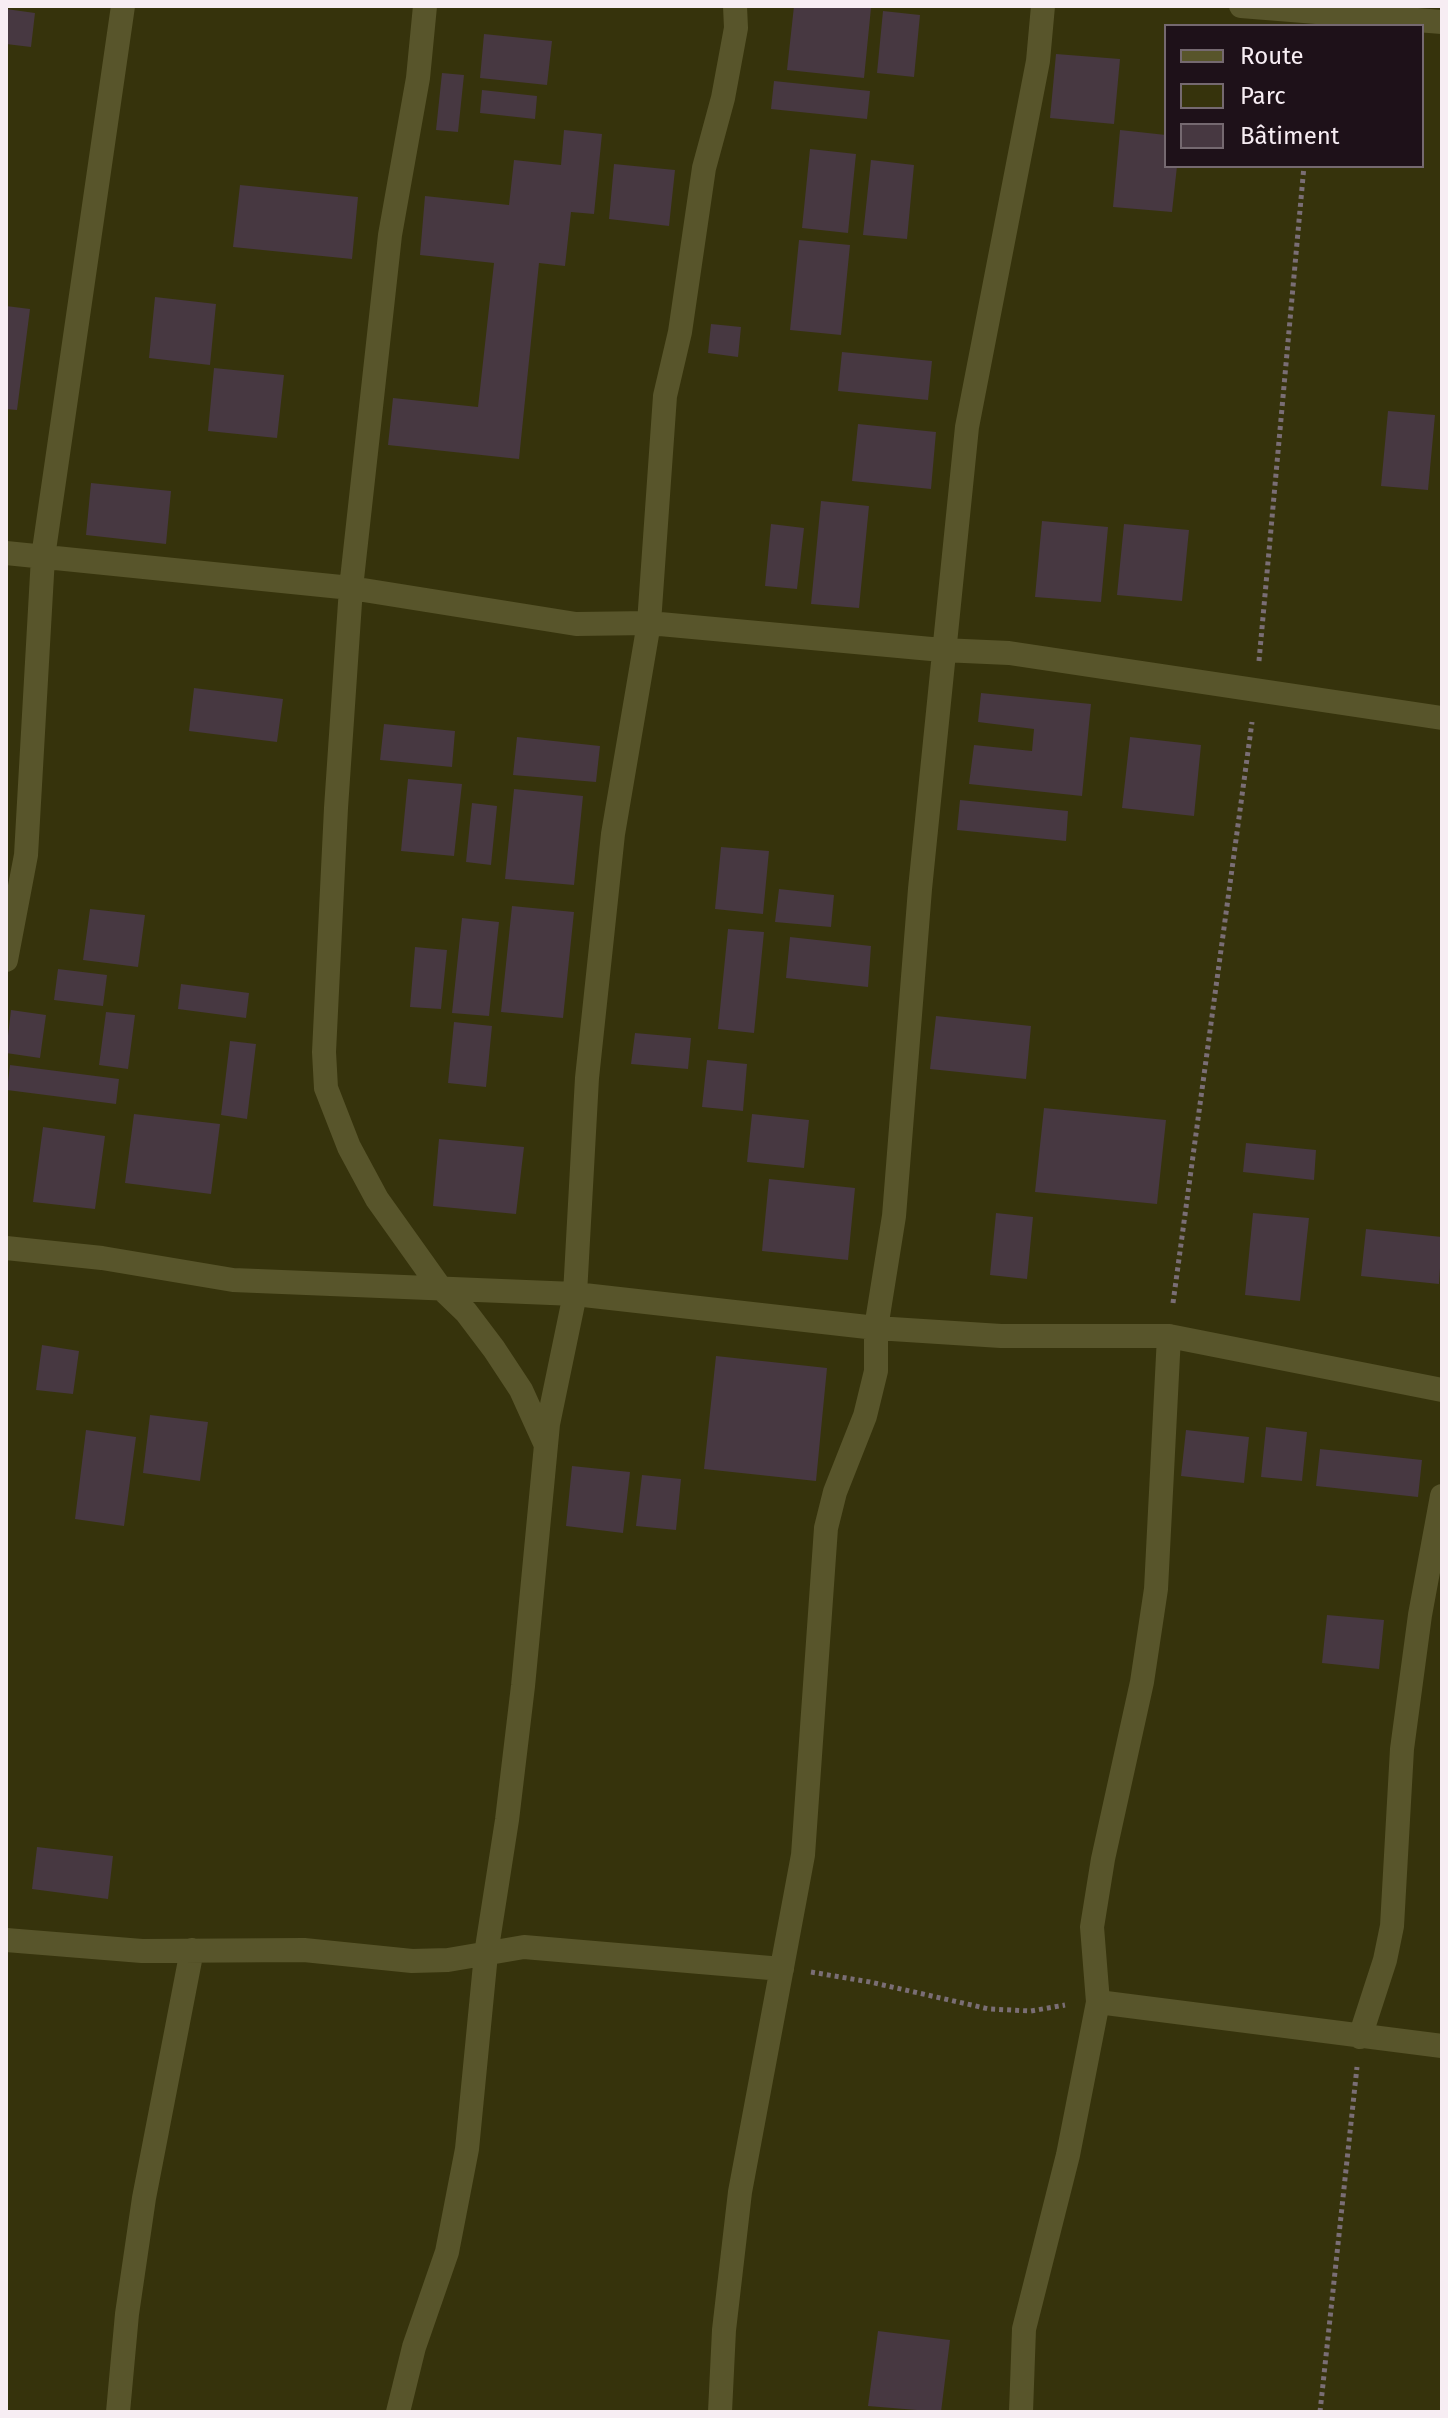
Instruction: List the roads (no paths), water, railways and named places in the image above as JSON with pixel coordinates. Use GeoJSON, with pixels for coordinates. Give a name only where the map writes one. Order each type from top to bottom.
{"type":"FeatureCollection","features":[{"type":"Feature","properties":{"kind":"street"},"geometry":{"type":"LineString","coordinates":[[6,960],[26,855],[43,557],[102,171],[123,6]]}},
{"type":"Feature","properties":{"kind":"street"},"geometry":{"type":"LineString","coordinates":[[425,6],[418,78],[388,250],[351,588],[336,808],[324,1052],[326,1088],[349,1147],[377,1199],[439,1286],[466,1312],[494,1349],[521,1390],[545,1443]]}},
{"type":"Feature","properties":{"kind":"street"},"geometry":{"type":"LineString","coordinates":[[398,2412],[457,2210],[467,2149],[486,1954],[509,1805],[545,1443],[557,1367],[575,1294],[580,1169],[599,958],[613,834],[649,623],[665,396],[680,332],[704,168],[723,98],[736,28],[735,6]]}},
{"type":"Feature","properties":{"kind":"street"},"geometry":{"type":"LineString","coordinates":[[720,2412],[724,2330],[740,2192],[803,1855],[826,1528],[835,1492],[865,1416],[876,1371],[876,1328],[894,1216],[942,650],[967,427],[1038,61],[1043,6]]}},
{"type":"Feature","properties":{"kind":"street"},"geometry":{"type":"LineString","coordinates":[[1241,6],[1442,22]]}},
{"type":"Feature","properties":{"kind":"street"},"geometry":{"type":"LineString","coordinates":[[6,553],[351,588],[534,620],[576,624],[649,623],[942,650],[1009,653],[1442,718]]}},
{"type":"Feature","properties":{"kind":"street"},"geometry":{"type":"LineString","coordinates":[[6,1248],[102,1258],[233,1280],[439,1286],[575,1294],[876,1328],[1001,1336],[1169,1336],[1442,1390]]}},
{"type":"Feature","properties":{"kind":"street"},"geometry":{"type":"LineString","coordinates":[[1021,2412],[1024,2329],[1068,2155],[1098,2002],[1092,1927],[1103,1859],[1142,1682],[1156,1589],[1169,1336]]}},
{"type":"Feature","properties":{"kind":"street"},"geometry":{"type":"LineString","coordinates":[[1360,2037],[1385,1960],[1392,1926],[1402,1749],[1420,1615],[1442,1496]]}},
{"type":"Feature","properties":{"kind":"street"},"geometry":{"type":"LineString","coordinates":[[6,1940],[142,1951],[304,1950],[412,1961],[524,1947],[782,1969]]}},
{"type":"Feature","properties":{"kind":"street"},"geometry":{"type":"LineString","coordinates":[[118,2412],[127,2314],[144,2198],[192,1950]]}},
{"type":"Feature","properties":{"kind":"street"},"geometry":{"type":"LineString","coordinates":[[1098,2002],[1442,2046]]}}]}
